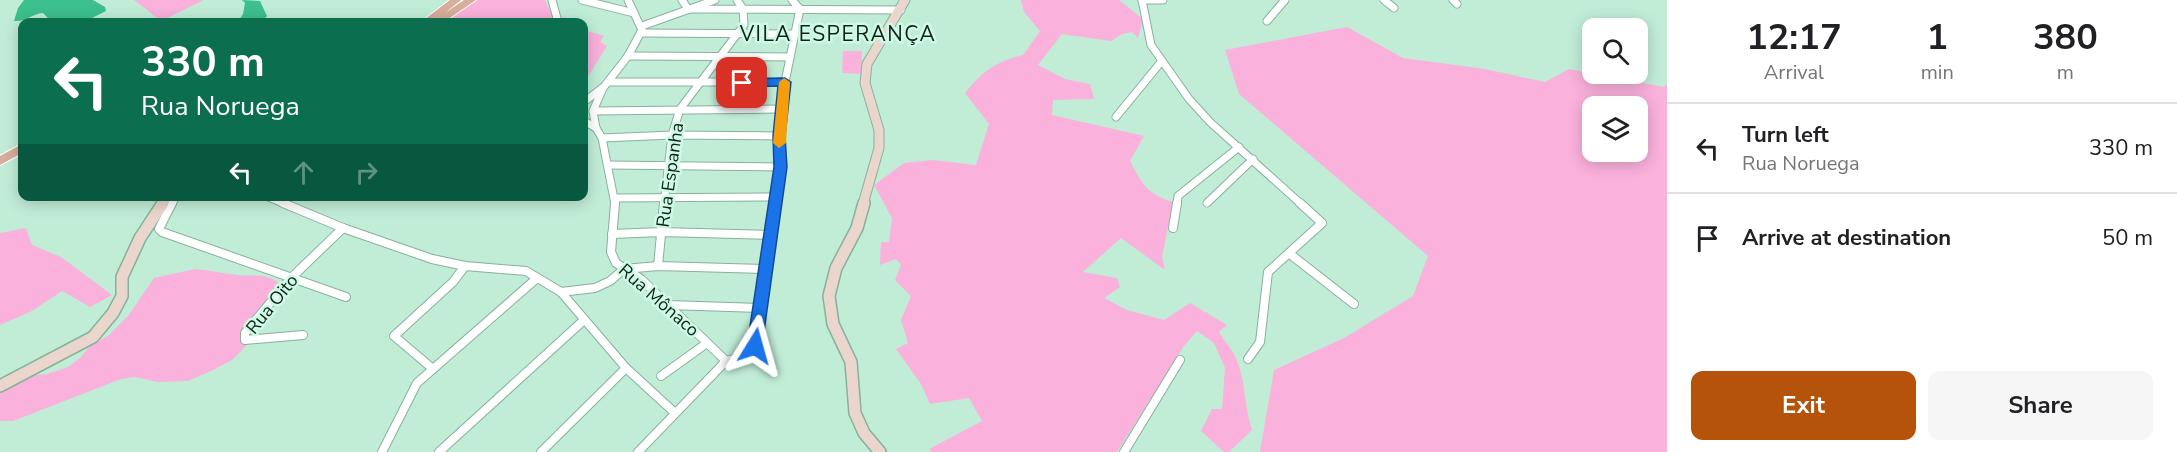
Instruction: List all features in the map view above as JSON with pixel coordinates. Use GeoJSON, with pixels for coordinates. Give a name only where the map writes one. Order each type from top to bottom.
{"type":"FeatureCollection","features":[{"type":"Feature","properties":{"kind":"main road"},"geometry":{"type":"LineString","coordinates":[[431,18],[456,0]]}},
{"type":"Feature","properties":{"kind":"main road"},"geometry":{"type":"LineString","coordinates":[[444,18],[471,0]]}},
{"type":"Feature","properties":{"kind":"main road"},"geometry":{"type":"LineString","coordinates":[[0,160],[18,150]]}},
{"type":"Feature","properties":{"kind":"main road"},"geometry":{"type":"LineString","coordinates":[[0,167],[18,156]]}},
{"type":"Feature","properties":{"kind":"street"},"geometry":{"type":"LineString","coordinates":[[552,0],[557,18]]}},
{"type":"Feature","properties":{"kind":"street"},"geometry":{"type":"LineString","coordinates":[[582,0],[634,14]]}},
{"type":"Feature","properties":{"kind":"street"},"geometry":{"type":"LineString","coordinates":[[628,0],[642,30]]}},
{"type":"Feature","properties":{"kind":"street"},"geometry":{"type":"LineString","coordinates":[[682,0],[688,9]]}},
{"type":"Feature","properties":{"kind":"street"},"geometry":{"type":"LineString","coordinates":[[715,0],[688,9],[642,30],[628,56],[606,85],[593,111],[782,109]]}},
{"type":"Feature","properties":{"kind":"street"},"geometry":{"type":"LineString","coordinates":[[737,0],[743,9]]}},
{"type":"Feature","properties":{"kind":"street"},"geometry":{"type":"LineString","coordinates":[[792,0],[800,9]]}},
{"type":"Feature","properties":{"kind":"street"},"geometry":{"type":"LineString","coordinates":[[853,0],[860,10]]}},
{"type":"Feature","properties":{"kind":"street"},"geometry":{"type":"LineString","coordinates":[[1163,0],[1142,0],[1148,16],[1151,45],[1161,62],[1210,122],[1322,223],[1268,272],[1260,342],[1248,359]]}},
{"type":"Feature","properties":{"kind":"street"},"geometry":{"type":"LineString","coordinates":[[1267,21],[1285,0]]}},
{"type":"Feature","properties":{"kind":"street"},"geometry":{"type":"LineString","coordinates":[[1384,0],[1394,8]]}},
{"type":"Feature","properties":{"kind":"street"},"geometry":{"type":"LineString","coordinates":[[688,9],[860,10],[903,5]]}},
{"type":"Feature","properties":{"kind":"street"},"geometry":{"type":"LineString","coordinates":[[880,452],[864,434],[855,413],[851,363],[833,324],[829,296],[836,268],[857,228],[879,148],[879,130],[865,83],[867,64],[903,5]]}},
{"type":"Feature","properties":{"kind":"street","name":"Rua Espanha"},"geometry":{"type":"LineString","coordinates":[[658,266],[672,135],[680,109],[744,25],[743,9]]}},
{"type":"Feature","properties":{"kind":"street"},"geometry":{"type":"LineString","coordinates":[[638,452],[726,362],[750,355],[755,346],[781,167],[779,136],[785,82],[793,34],[800,9]]}},
{"type":"Feature","properties":{"kind":"street"},"geometry":{"type":"LineString","coordinates":[[642,30],[793,34]]}},
{"type":"Feature","properties":{"kind":"street"},"geometry":{"type":"LineString","coordinates":[[628,56],[790,57]]}},
{"type":"Feature","properties":{"kind":"street"},"geometry":{"type":"LineString","coordinates":[[1116,117],[1161,62]]}},
{"type":"Feature","properties":{"kind":"street"},"geometry":{"type":"LineString","coordinates":[[588,99],[606,85],[785,82]]}},
{"type":"Feature","properties":{"kind":"street","name":"Rua Mônaco"},"geometry":{"type":"LineString","coordinates":[[593,111],[602,138],[615,198],[611,252],[616,263],[640,279],[726,362]]}},
{"type":"Feature","properties":{"kind":"street"},"geometry":{"type":"LineString","coordinates":[[588,123],[597,128]]}},
{"type":"Feature","properties":{"kind":"street"},"geometry":{"type":"LineString","coordinates":[[602,138],[672,135],[779,136]]}},
{"type":"Feature","properties":{"kind":"street"},"geometry":{"type":"LineString","coordinates":[[1173,228],[1178,196],[1239,147]]}},
{"type":"Feature","properties":{"kind":"street"},"geometry":{"type":"LineString","coordinates":[[1207,203],[1253,159]]}},
{"type":"Feature","properties":{"kind":"street"},"geometry":{"type":"LineString","coordinates":[[608,165],[781,167]]}},
{"type":"Feature","properties":{"kind":"street"},"geometry":{"type":"LineString","coordinates":[[615,198],[775,197]]}},
{"type":"Feature","properties":{"kind":"street"},"geometry":{"type":"LineString","coordinates":[[0,386],[93,337],[113,313],[122,296],[122,277],[140,238],[164,201]]}},
{"type":"Feature","properties":{"kind":"street"},"geometry":{"type":"LineString","coordinates":[[173,201],[161,221],[159,229],[162,232],[346,297]]}},
{"type":"Feature","properties":{"kind":"street"},"geometry":{"type":"LineString","coordinates":[[278,201],[343,228],[432,259],[465,266],[519,268],[561,292],[626,368],[675,412]]}},
{"type":"Feature","properties":{"kind":"street","name":"Rua Oito"},"geometry":{"type":"LineString","coordinates":[[303,335],[245,340],[245,333],[290,279],[343,228]]}},
{"type":"Feature","properties":{"kind":"street"},"geometry":{"type":"LineString","coordinates":[[612,234],[662,232],[772,235]]}},
{"type":"Feature","properties":{"kind":"street"},"geometry":{"type":"LineString","coordinates":[[1290,254],[1354,304]]}},
{"type":"Feature","properties":{"kind":"street"},"geometry":{"type":"LineString","coordinates":[[433,369],[394,336],[453,282],[465,266]]}},
{"type":"Feature","properties":{"kind":"street"},"geometry":{"type":"LineString","coordinates":[[561,292],[578,292],[614,281],[624,269],[658,266],[766,269]]}},
{"type":"Feature","properties":{"kind":"street"},"geometry":{"type":"LineString","coordinates":[[382,452],[412,390],[536,279]]}},
{"type":"Feature","properties":{"kind":"street"},"geometry":{"type":"LineString","coordinates":[[668,305],[760,308]]}},
{"type":"Feature","properties":{"kind":"street"},"geometry":{"type":"LineString","coordinates":[[440,452],[584,320]]}},
{"type":"Feature","properties":{"kind":"street"},"geometry":{"type":"LineString","coordinates":[[661,376],[707,343]]}},
{"type":"Feature","properties":{"kind":"street"},"geometry":{"type":"LineString","coordinates":[[1124,452],[1180,360]]}},
{"type":"Feature","properties":{"kind":"street"},"geometry":{"type":"LineString","coordinates":[[541,452],[626,368]]}},
{"type":"Feature","properties":{"kind":"shaded area"},"geometry":{"type":"Polygon","coordinates":[[[24,0],[93,0],[105,7],[106,11],[92,18],[48,18],[43,13],[27,18],[18,18],[18,20],[14,21],[18,8],[24,0]]]}},
{"type":"Feature","properties":{"kind":"shaded area"},"geometry":{"type":"Polygon","coordinates":[[[134,0],[204,0],[167,18],[157,18],[134,0]]]}},
{"type":"Feature","properties":{"kind":"shaded area"},"geometry":{"type":"Polygon","coordinates":[[[242,0],[260,1],[267,16],[265,18],[240,18],[245,3],[242,0]]]}},
{"type":"Feature","properties":{"kind":"shaded area"},"geometry":{"type":"Polygon","coordinates":[[[473,0],[545,0],[553,18],[446,18],[473,0]]]}},
{"type":"Feature","properties":{"kind":"shaded area"},"geometry":{"type":"Polygon","coordinates":[[[1021,0],[1119,0],[1143,19],[1138,38],[1132,32],[1122,34],[1111,41],[1062,34],[1038,65],[1065,79],[1090,84],[1094,99],[1053,100],[1052,115],[1144,136],[1130,161],[1151,192],[1173,202],[1162,257],[1165,270],[1121,238],[1083,272],[1117,278],[1120,287],[1104,298],[1127,310],[1164,320],[1190,303],[1227,325],[1219,332],[1239,365],[1252,430],[1229,452],[1224,452],[1201,431],[1212,409],[1222,409],[1225,368],[1214,343],[1197,331],[1184,346],[1117,452],[932,452],[929,449],[982,421],[969,398],[930,404],[921,384],[896,349],[908,343],[901,320],[911,296],[895,280],[901,265],[896,259],[880,265],[881,242],[889,242],[892,218],[874,185],[904,163],[933,160],[976,165],[989,124],[965,93],[990,68],[1023,55],[1040,31],[1024,12],[1021,0]]]}},
{"type":"Feature","properties":{"kind":"shaded area"},"geometry":{"type":"Polygon","coordinates":[[[1347,27],[1403,58],[1485,69],[1545,82],[1569,69],[1582,71],[1582,84],[1648,84],[1664,87],[1667,83],[1667,452],[1260,452],[1274,370],[1344,338],[1413,296],[1428,256],[1239,94],[1225,50],[1347,27]]]}},
{"type":"Feature","properties":{"kind":"shaded area"},"geometry":{"type":"Polygon","coordinates":[[[588,31],[604,36],[600,42],[607,46],[588,77],[588,31]]]}},
{"type":"Feature","properties":{"kind":"shaded area"},"geometry":{"type":"Polygon","coordinates":[[[843,51],[862,51],[861,74],[842,73],[843,51]]]}},
{"type":"Feature","properties":{"kind":"shaded area"},"geometry":{"type":"Polygon","coordinates":[[[26,228],[32,245],[61,257],[112,295],[90,307],[62,291],[32,311],[0,325],[0,233],[26,228]]]}},
{"type":"Feature","properties":{"kind":"shaded area"},"geometry":{"type":"Polygon","coordinates":[[[195,269],[262,276],[283,286],[282,294],[251,341],[232,360],[188,381],[157,382],[135,377],[121,379],[13,421],[0,421],[0,393],[28,376],[47,374],[68,367],[89,347],[109,335],[128,316],[154,278],[195,269]]]}},
{"type":"Feature","properties":{"kind":"slow traffic"},"geometry":{"type":"LineString","coordinates":[[779,143],[784,82]]}},
{"type":"Feature","properties":{"kind":"district","name":"VILA ESPERANÇA"},"geometry":{"type":"Point","coordinates":[838,34]}},
{"type":"Feature","properties":{"kind":"route"},"geometry":{"type":"LineString","coordinates":[[742,83],[785,82],[779,136],[781,167],[755,346]]}}]}
